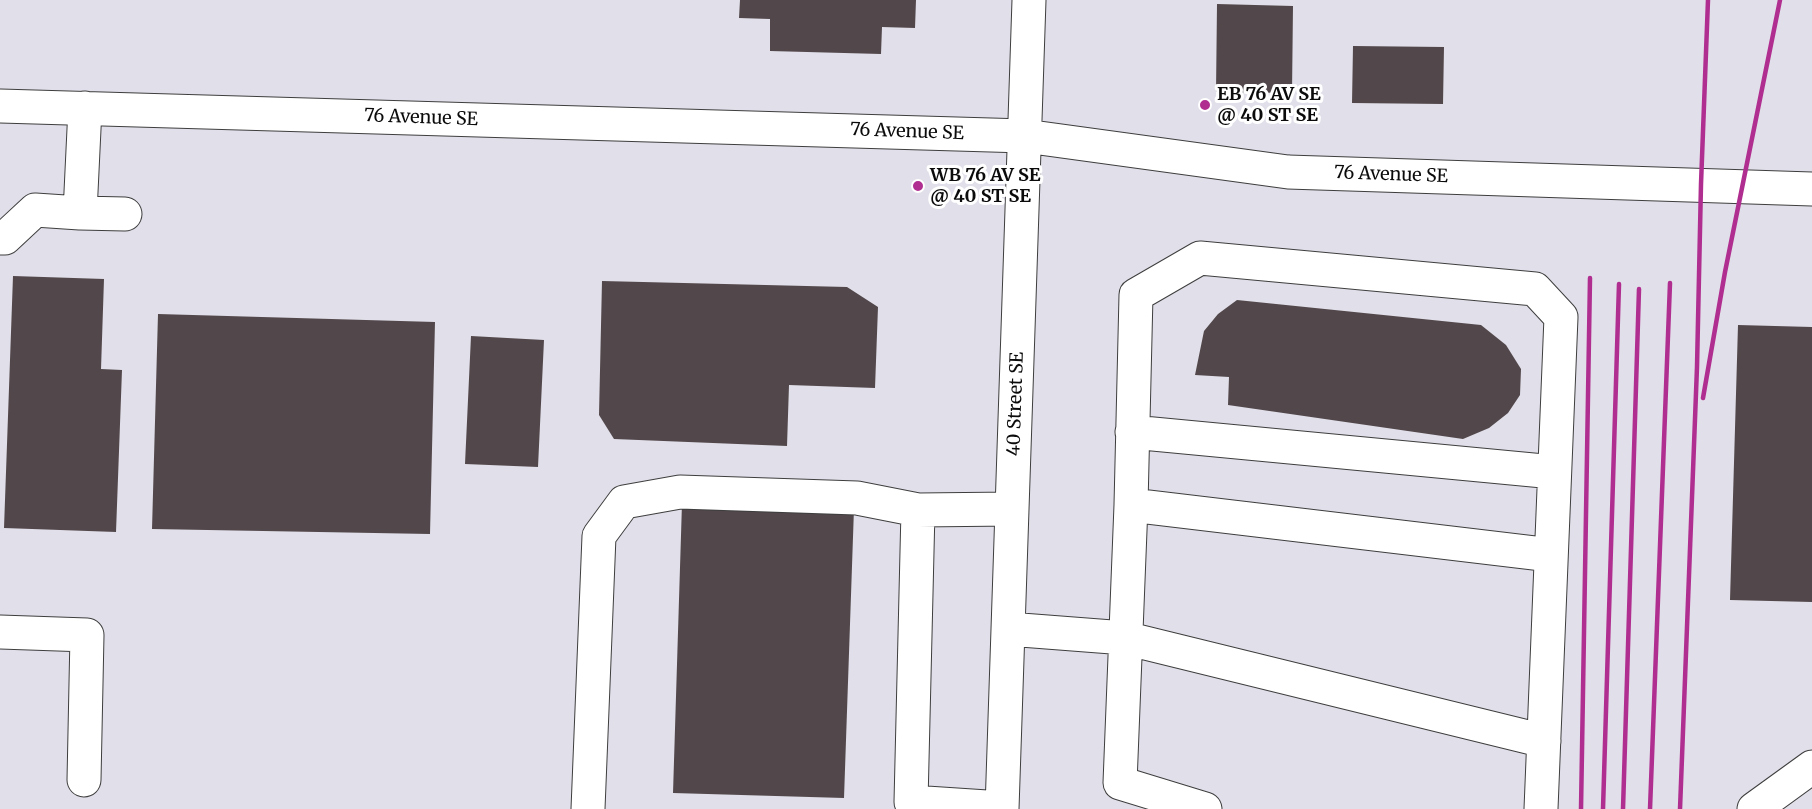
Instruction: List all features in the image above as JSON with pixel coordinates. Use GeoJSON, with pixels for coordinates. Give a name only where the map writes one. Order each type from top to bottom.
{"type":"FeatureCollection","features":[{"type":"Feature","properties":{"kind":"street","name":"40 Street SE"},"geometry":{"type":"LineString","coordinates":[[1002,808],[1029,0]]}},
{"type":"Feature","properties":{"kind":"street","name":"76 Avenue SE"},"geometry":{"type":"LineString","coordinates":[[0,106],[1025,136],[1288,172],[1812,189]]}},
{"type":"Feature","properties":{"kind":"street"},"geometry":{"type":"LineString","coordinates":[[80,213],[85,108]]}},
{"type":"Feature","properties":{"kind":"street"},"geometry":{"type":"LineString","coordinates":[[0,238],[5,238],[35,210],[125,214]]}},
{"type":"Feature","properties":{"kind":"street"},"geometry":{"type":"LineString","coordinates":[[1205,809],[1120,783],[1131,505],[1136,295],[1200,258],[1534,289],[1561,317],[1541,809]]}},
{"type":"Feature","properties":{"kind":"street"},"geometry":{"type":"LineString","coordinates":[[1132,432],[1554,472]]}},
{"type":"Feature","properties":{"kind":"street"},"geometry":{"type":"LineString","coordinates":[[588,809],[599,536],[624,502],[680,492],[857,498],[918,510],[1012,509]]}},
{"type":"Feature","properties":{"kind":"street"},"geometry":{"type":"LineString","coordinates":[[1131,505],[1551,555]]}},
{"type":"Feature","properties":{"kind":"street"},"geometry":{"type":"LineString","coordinates":[[918,510],[898,806],[1002,808]]}},
{"type":"Feature","properties":{"kind":"street"},"geometry":{"type":"LineString","coordinates":[[1008,629],[1125,638],[1544,741]]}},
{"type":"Feature","properties":{"kind":"street"},"geometry":{"type":"LineString","coordinates":[[0,632],[87,635],[84,780]]}},
{"type":"Feature","properties":{"kind":"street"},"geometry":{"type":"LineString","coordinates":[[1754,809],[1812,767]]}},
{"type":"Feature","properties":{"kind":"shaded area"},"geometry":{"type":"Polygon","coordinates":[[[0,0],[1812,0],[1812,809],[0,809],[0,0]]]}},
{"type":"Feature","properties":{"kind":"building"},"geometry":{"type":"Polygon","coordinates":[[[740,0],[916,0],[915,28],[882,27],[881,54],[770,51],[770,19],[739,18],[740,0]]]}},
{"type":"Feature","properties":{"kind":"building"},"geometry":{"type":"Polygon","coordinates":[[[1217,4],[1293,6],[1292,93],[1216,92],[1217,4]]]}},
{"type":"Feature","properties":{"kind":"building"},"geometry":{"type":"Polygon","coordinates":[[[1353,46],[1444,47],[1443,104],[1352,103],[1353,46]]]}},
{"type":"Feature","properties":{"kind":"building"},"geometry":{"type":"Polygon","coordinates":[[[13,276],[104,279],[101,369],[122,370],[116,532],[4,528],[13,276]]]}},
{"type":"Feature","properties":{"kind":"building"},"geometry":{"type":"Polygon","coordinates":[[[602,281],[847,287],[878,307],[875,388],[789,385],[787,446],[614,439],[599,415],[602,281]]]}},
{"type":"Feature","properties":{"kind":"building"},"geometry":{"type":"Polygon","coordinates":[[[1237,300],[1481,325],[1506,345],[1521,369],[1520,395],[1508,413],[1489,428],[1463,439],[1228,405],[1229,377],[1195,375],[1204,331],[1218,314],[1237,300]]]}},
{"type":"Feature","properties":{"kind":"building"},"geometry":{"type":"Polygon","coordinates":[[[158,314],[435,322],[430,534],[152,529],[158,314]]]}},
{"type":"Feature","properties":{"kind":"building"},"geometry":{"type":"Polygon","coordinates":[[[1738,325],[1812,327],[1812,602],[1730,600],[1738,325]]]}},
{"type":"Feature","properties":{"kind":"building"},"geometry":{"type":"Polygon","coordinates":[[[471,336],[544,340],[538,467],[465,464],[471,336]]]}},
{"type":"Feature","properties":{"kind":"building"},"geometry":{"type":"Polygon","coordinates":[[[682,503],[854,508],[844,798],[673,793],[682,503]]]}},
{"type":"Feature","properties":{"kind":"railway"},"geometry":{"type":"LineString","coordinates":[[1680,809],[1708,0]]}},
{"type":"Feature","properties":{"kind":"railway"},"geometry":{"type":"LineString","coordinates":[[1703,398],[1725,272],[1780,0]]}},
{"type":"Feature","properties":{"kind":"railway"},"geometry":{"type":"LineString","coordinates":[[1581,809],[1590,278]]}},
{"type":"Feature","properties":{"kind":"railway"},"geometry":{"type":"LineString","coordinates":[[1650,809],[1670,283]]}},
{"type":"Feature","properties":{"kind":"railway"},"geometry":{"type":"LineString","coordinates":[[1603,809],[1619,284]]}},
{"type":"Feature","properties":{"kind":"railway"},"geometry":{"type":"LineString","coordinates":[[1623,809],[1639,289]]}},
{"type":"Feature","properties":{"kind":"place","name":"EB 76 AV SE @ 40 ST SE"},"geometry":{"type":"Point","coordinates":[1205,105]}},
{"type":"Feature","properties":{"kind":"place","name":"WB 76 AV SE @ 40 ST SE"},"geometry":{"type":"Point","coordinates":[918,186]}}]}
